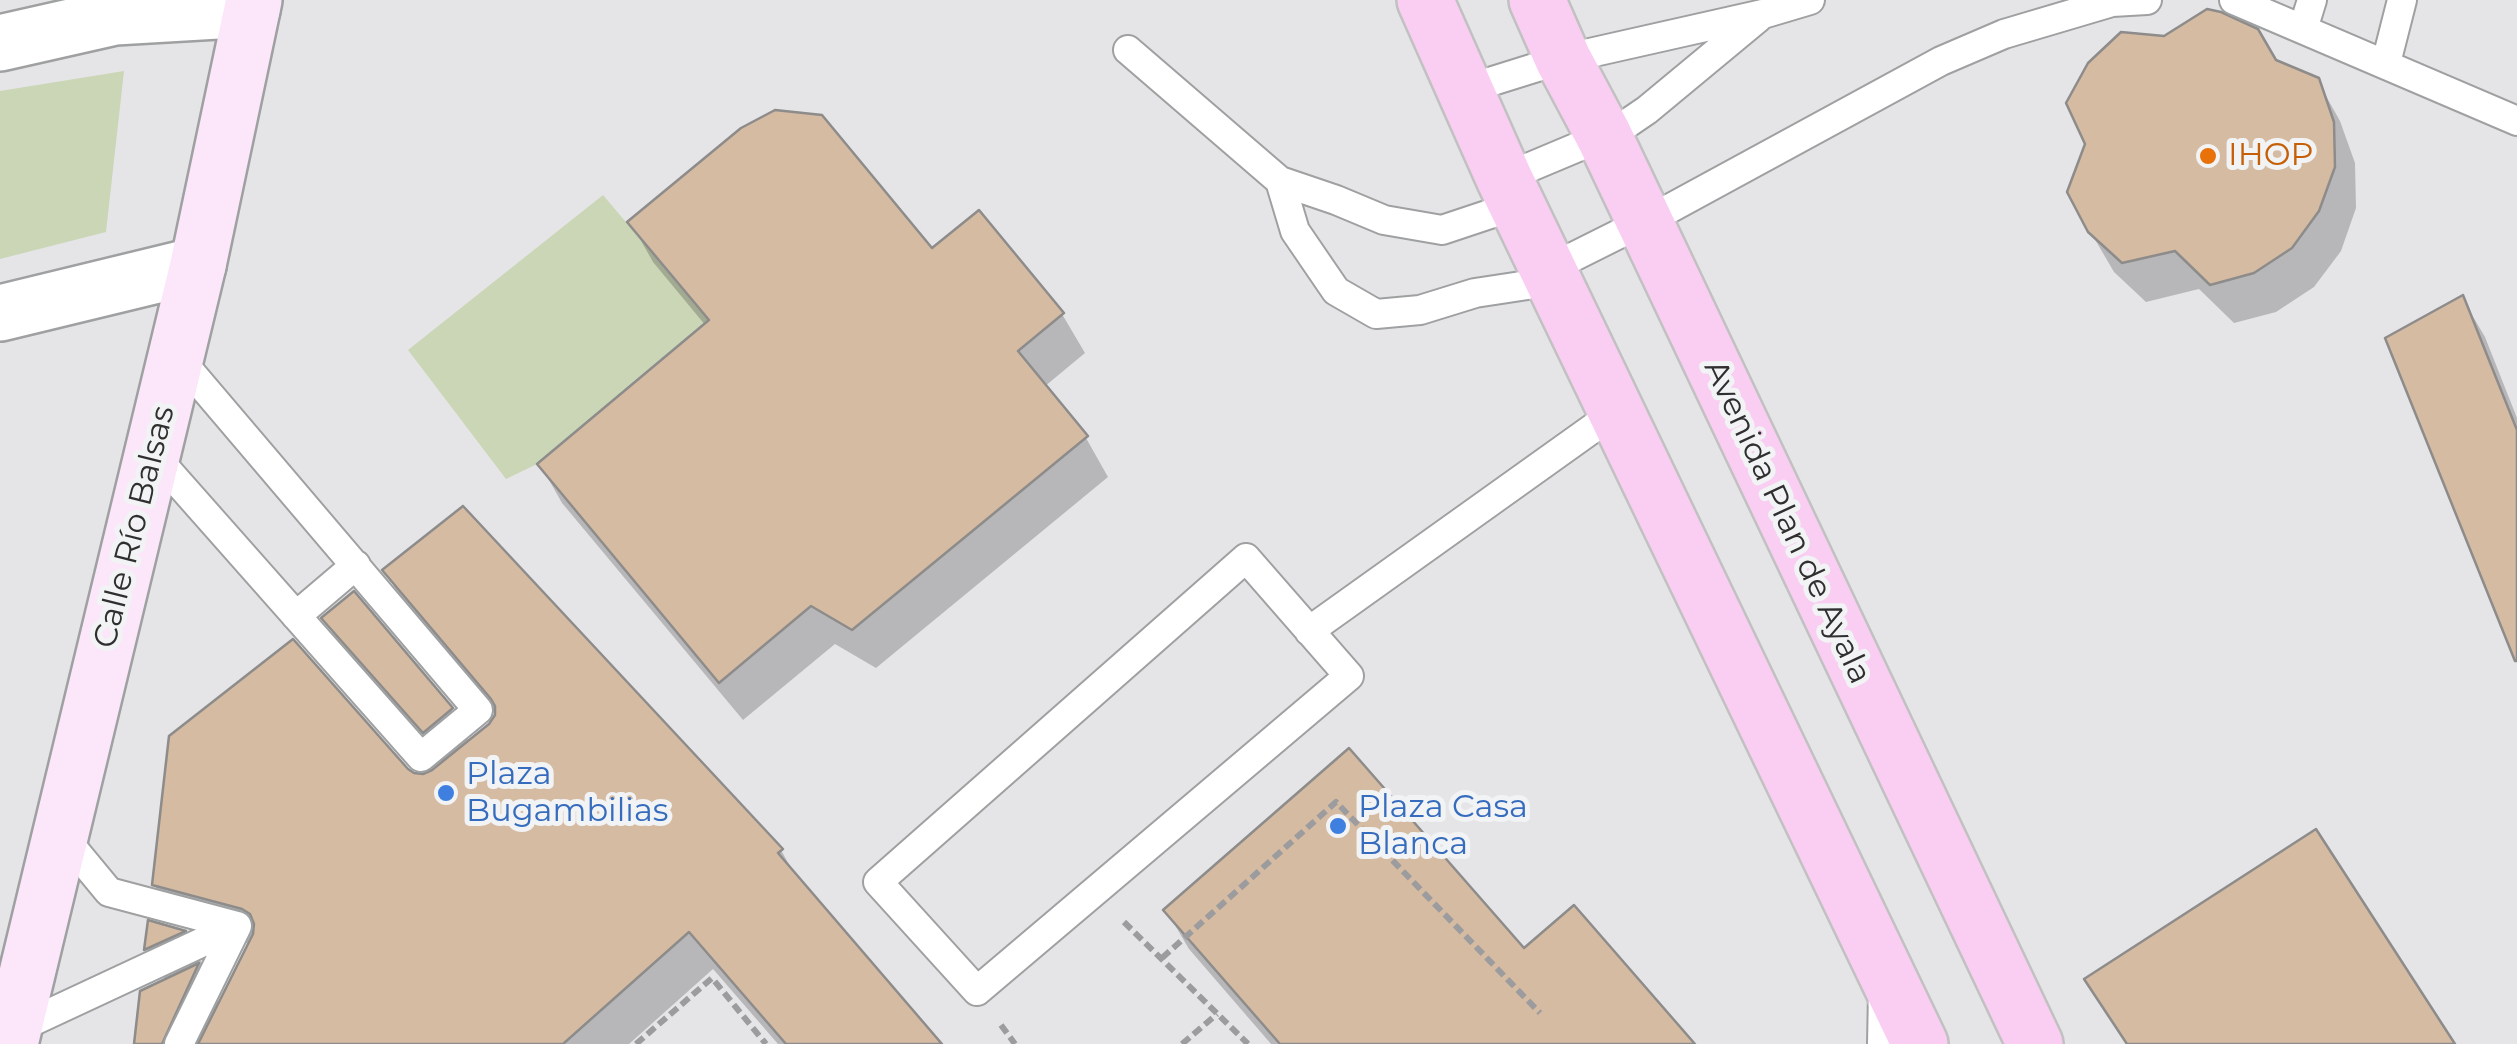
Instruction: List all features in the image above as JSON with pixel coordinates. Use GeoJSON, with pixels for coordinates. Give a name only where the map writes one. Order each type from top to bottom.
{"type":"FeatureCollection","features":[{"type":"Feature","properties":{"kind":"main road"},"geometry":{"type":"LineString","coordinates":[[1425,0],[1511,191],[1920,1044]]}},
{"type":"Feature","properties":{"kind":"main road","name":"Avenida Plan de Ayala"},"geometry":{"type":"LineString","coordinates":[[1536,0],[2036,1044]]}},
{"type":"Feature","properties":{"kind":"street"},"geometry":{"type":"LineString","coordinates":[[0,43],[115,17],[255,3]]}},
{"type":"Feature","properties":{"kind":"street","name":"Calle Río Balsas"},"geometry":{"type":"LineString","coordinates":[[12,1037],[198,265],[255,3]]}},
{"type":"Feature","properties":{"kind":"street"},"geometry":{"type":"LineString","coordinates":[[0,312],[198,265]]}},
{"type":"Feature","properties":{"kind":"lane"},"geometry":{"type":"LineString","coordinates":[[1466,90],[1564,59],[1810,0]]}},
{"type":"Feature","properties":{"kind":"lane"},"geometry":{"type":"LineString","coordinates":[[1280,181],[1295,231],[1336,291],[1376,314],[1420,310],[1552,275],[1644,220],[1940,61],[2004,34],[2112,2],[2146,0]]}},
{"type":"Feature","properties":{"kind":"lane"},"geometry":{"type":"LineString","coordinates":[[2234,0],[2517,121]]}},
{"type":"Feature","properties":{"kind":"lane"},"geometry":{"type":"LineString","coordinates":[[2303,29],[2312,0]]}},
{"type":"Feature","properties":{"kind":"lane"},"geometry":{"type":"LineString","coordinates":[[2386,63],[2402,0]]}},
{"type":"Feature","properties":{"kind":"lane"},"geometry":{"type":"LineString","coordinates":[[1128,50],[1280,181],[1384,220],[1442,230],[1647,110],[1764,14]]}},
{"type":"Feature","properties":{"kind":"lane"},"geometry":{"type":"LineString","coordinates":[[153,454],[421,757],[478,710],[176,354]]}},
{"type":"Feature","properties":{"kind":"lane"},"geometry":{"type":"LineString","coordinates":[[1309,630],[1617,411]]}},
{"type":"Feature","properties":{"kind":"lane"},"geometry":{"type":"LineString","coordinates":[[1246,558],[1309,630],[1349,676],[978,991],[878,882],[1246,558]]}},
{"type":"Feature","properties":{"kind":"lane"},"geometry":{"type":"LineString","coordinates":[[296,616],[356,565]]}},
{"type":"Feature","properties":{"kind":"lane"},"geometry":{"type":"LineString","coordinates":[[61,834],[109,892],[237,926]]}},
{"type":"Feature","properties":{"kind":"lane"},"geometry":{"type":"LineString","coordinates":[[12,1037],[237,926]]}},
{"type":"Feature","properties":{"kind":"lane"},"geometry":{"type":"LineString","coordinates":[[179,1044],[237,926]]}},
{"type":"Feature","properties":{"kind":"lane"},"geometry":{"type":"LineString","coordinates":[[1882,1044],[1884,968]]}},
{"type":"Feature","properties":{"kind":"path"},"geometry":{"type":"LineString","coordinates":[[1162,958],[1336,802],[1540,1013]]}},
{"type":"Feature","properties":{"kind":"path"},"geometry":{"type":"LineString","coordinates":[[1094,892],[1248,1044]]}},
{"type":"Feature","properties":{"kind":"path"},"geometry":{"type":"LineString","coordinates":[[636,1044],[712,978],[766,1044]]}},
{"type":"Feature","properties":{"kind":"path"},"geometry":{"type":"LineString","coordinates":[[1182,1044],[1217,1014]]}},
{"type":"Feature","properties":{"kind":"green space"},"geometry":{"type":"Polygon","coordinates":[[[124,71],[106,232],[0,259],[0,91],[124,71]]]}},
{"type":"Feature","properties":{"kind":"green space"},"geometry":{"type":"Polygon","coordinates":[[[603,195],[709,320],[537,464],[506,479],[408,350],[603,195]]]}},
{"type":"Feature","properties":{"kind":"building","name":"IHOP"},"geometry":{"type":"Polygon","coordinates":[[[2207,9],[2258,29],[2276,60],[2319,78],[2334,122],[2335,167],[2319,211],[2292,248],[2254,273],[2210,285],[2175,251],[2122,263],[2088,232],[2067,192],[2085,144],[2066,103],[2088,63],[2121,32],[2164,36],[2207,9]]]}},
{"type":"Feature","properties":{"kind":"building"},"geometry":{"type":"Polygon","coordinates":[[[775,110],[822,115],[932,248],[979,210],[1064,313],[1018,351],[1088,436],[852,630],[811,606],[719,683],[537,464],[709,320],[627,222],[741,128],[775,110]]]}},
{"type":"Feature","properties":{"kind":"building"},"geometry":{"type":"Polygon","coordinates":[[[2463,295],[2517,430],[2517,661],[2385,338],[2463,295]]]}},
{"type":"Feature","properties":{"kind":"building","name":"Plaza Bugambilias"},"geometry":{"type":"Polygon","coordinates":[[[463,506],[783,849],[778,853],[942,1044],[786,1044],[689,932],[563,1044],[198,1044],[253,934],[254,924],[250,914],[242,909],[152,885],[169,736],[293,639],[408,769],[423,774],[432,770],[489,724],[495,706],[382,570],[463,506]]]}},
{"type":"Feature","properties":{"kind":"building"},"geometry":{"type":"Polygon","coordinates":[[[354,591],[453,708],[423,733],[321,618],[354,591]]]}},
{"type":"Feature","properties":{"kind":"building","name":"Plaza Casa Blanca"},"geometry":{"type":"Polygon","coordinates":[[[1349,748],[1524,948],[1574,905],[1695,1044],[1280,1044],[1163,910],[1349,748]]]}},
{"type":"Feature","properties":{"kind":"building"},"geometry":{"type":"Polygon","coordinates":[[[2316,829],[2455,1044],[2127,1044],[2084,979],[2316,829]]]}},
{"type":"Feature","properties":{"kind":"building"},"geometry":{"type":"Polygon","coordinates":[[[148,920],[186,931],[144,950],[148,920]]]}},
{"type":"Feature","properties":{"kind":"building"},"geometry":{"type":"Polygon","coordinates":[[[199,963],[162,1044],[134,1044],[140,991],[199,963]]]}},
{"type":"Feature","properties":{"kind":"place","name":"IHOP"},"geometry":{"type":"Point","coordinates":[2208,156]}},
{"type":"Feature","properties":{"kind":"place","name":"Plaza Bugambilias"},"geometry":{"type":"Point","coordinates":[446,793]}},
{"type":"Feature","properties":{"kind":"place","name":"Plaza Casa Blanca"},"geometry":{"type":"Point","coordinates":[1338,826]}}]}
